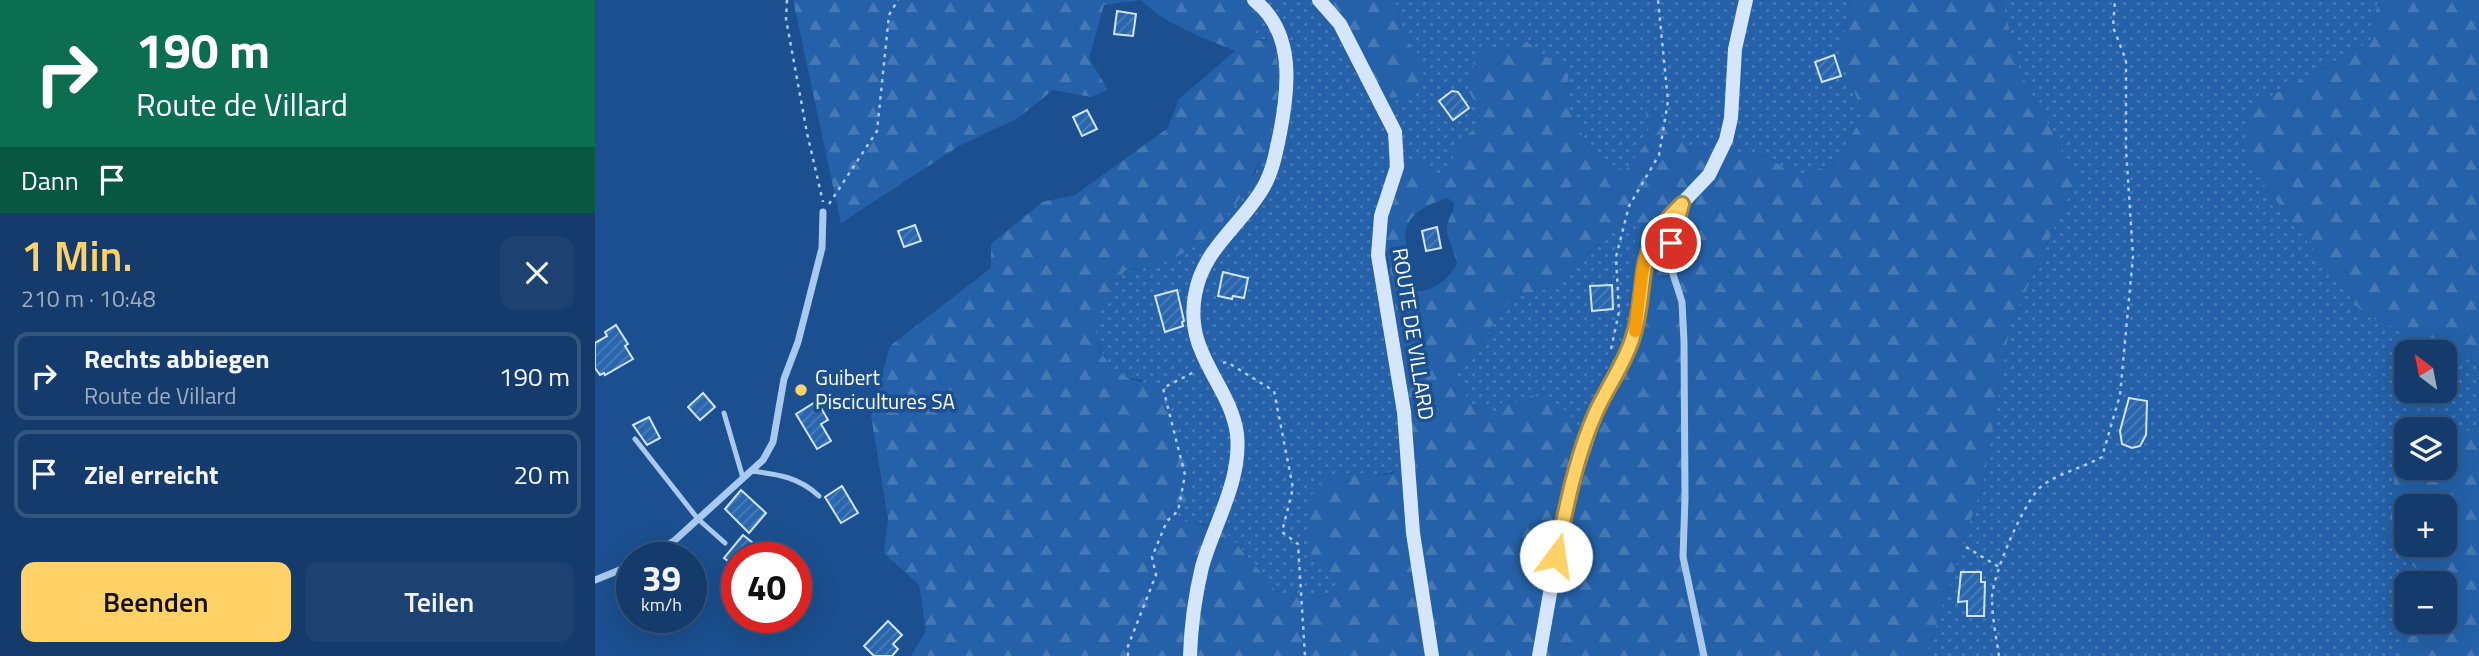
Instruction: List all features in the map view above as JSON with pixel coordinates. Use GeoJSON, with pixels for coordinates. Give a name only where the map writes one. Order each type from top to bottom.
{"type":"FeatureCollection","features":[{"type":"Feature","properties":{"kind":"street"},"geometry":{"type":"LineString","coordinates":[[1190,656],[1193,613],[1203,565],[1230,487],[1237,453],[1232,416],[1207,368],[1197,341],[1194,322],[1195,295],[1213,252],[1259,195],[1268,177],[1280,129],[1287,80],[1286,59],[1279,36],[1264,10],[1254,0]]}},
{"type":"Feature","properties":{"kind":"street","name":"ROUTE DE VILLARD"},"geometry":{"type":"LineString","coordinates":[[1319,0],[1340,24],[1395,132],[1397,167],[1381,216],[1378,255],[1404,412],[1413,533],[1432,656]]}},
{"type":"Feature","properties":{"kind":"street"},"geometry":{"type":"LineString","coordinates":[[1539,656],[1559,542],[1583,446],[1597,410],[1631,342],[1639,310],[1643,268],[1648,249],[1662,226],[1709,175],[1726,140],[1731,118],[1735,49],[1746,0]]}},
{"type":"Feature","properties":{"kind":"street"},"geometry":{"type":"LineString","coordinates":[[1682,204],[1671,243],[1672,271],[1682,302],[1684,342],[1683,557],[1704,656]]}},
{"type":"Feature","properties":{"kind":"street"},"geometry":{"type":"LineString","coordinates":[[673,542],[763,460],[773,442],[784,379],[798,341],[822,248],[823,212]]}},
{"type":"Feature","properties":{"kind":"street"},"geometry":{"type":"LineString","coordinates":[[595,580],[616,571]]}},
{"type":"Feature","properties":{"kind":"lane"},"geometry":{"type":"LineString","coordinates":[[724,413],[743,478]]}},
{"type":"Feature","properties":{"kind":"lane"},"geometry":{"type":"LineString","coordinates":[[635,439],[698,519],[724,542]]}},
{"type":"Feature","properties":{"kind":"lane"},"geometry":{"type":"LineString","coordinates":[[751,471],[782,474],[808,485],[819,496]]}},
{"type":"Feature","properties":{"kind":"path"},"geometry":{"type":"LineString","coordinates":[[787,0],[786,19],[823,212]]}},
{"type":"Feature","properties":{"kind":"path"},"geometry":{"type":"LineString","coordinates":[[823,212],[877,131],[889,15],[898,0]]}},
{"type":"Feature","properties":{"kind":"path"},"geometry":{"type":"LineString","coordinates":[[1611,352],[1619,312],[1616,257],[1629,206],[1659,155],[1668,101],[1658,0]]}},
{"type":"Feature","properties":{"kind":"path"},"geometry":{"type":"LineString","coordinates":[[1999,656],[1992,595],[1999,567],[2015,530],[2041,486],[2102,457],[2120,395],[2133,256],[2126,149],[2126,60],[2113,27],[2115,0]]}},
{"type":"Feature","properties":{"kind":"path"},"geometry":{"type":"LineString","coordinates":[[1966,547],[1999,567]]}},
{"type":"Feature","properties":{"kind":"green space"},"geometry":{"type":"Polygon","coordinates":[[[793,0],[1141,0],[1104,5],[1089,58],[1108,90],[1091,97],[1053,90],[1018,118],[959,146],[841,223],[793,0]]]}},
{"type":"Feature","properties":{"kind":"green space"},"geometry":{"type":"Polygon","coordinates":[[[1141,0],[1262,0],[1265,10],[1263,19],[1253,35],[1255,40],[1273,41],[1278,66],[1278,92],[1273,120],[1253,175],[1222,222],[1204,240],[1179,256],[1151,267],[1125,271],[1105,297],[1099,310],[1096,338],[1100,351],[1123,375],[1148,384],[1158,391],[1183,444],[1190,466],[1191,489],[1186,501],[1171,513],[1173,521],[1177,524],[1191,520],[1230,536],[1277,592],[1309,598],[1334,592],[1342,589],[1344,585],[1315,562],[1311,552],[1310,503],[1319,484],[1336,475],[1388,474],[1399,468],[1401,365],[1385,239],[1387,223],[1404,168],[1412,160],[1437,176],[1445,171],[1467,135],[1477,126],[1479,109],[1469,92],[1475,53],[1527,42],[1568,73],[1570,113],[1595,156],[1625,171],[1650,138],[1644,102],[1686,147],[1763,156],[1799,175],[1834,164],[1863,116],[1840,50],[1852,0],[2002,0],[2020,72],[2077,178],[2010,326],[1984,480],[1926,656],[911,656],[926,631],[919,585],[884,553],[888,519],[871,416],[890,346],[991,268],[991,244],[1042,202],[1075,195],[1168,128],[1179,99],[1235,51],[1185,30],[1141,0]],[[1447,198],[1417,212],[1406,229],[1407,252],[1395,265],[1403,287],[1412,291],[1431,288],[1441,282],[1457,264],[1447,230],[1454,202],[1447,198]],[[1636,226],[1610,230],[1600,244],[1576,261],[1553,287],[1510,298],[1481,343],[1452,368],[1471,405],[1498,412],[1503,400],[1517,402],[1534,395],[1569,412],[1582,438],[1618,360],[1631,309],[1636,226]]]}},
{"type":"Feature","properties":{"kind":"green space"},"geometry":{"type":"Polygon","coordinates":[[[1262,0],[1313,0],[1417,53],[1402,34],[1395,0],[1852,0],[1840,50],[1863,116],[1834,164],[1799,175],[1763,156],[1686,147],[1645,103],[1650,138],[1625,171],[1595,156],[1570,113],[1469,92],[1479,109],[1477,126],[1467,135],[1446,171],[1437,176],[1425,171],[1418,161],[1386,255],[1395,302],[1401,365],[1399,468],[1378,475],[1332,477],[1327,572],[1341,579],[1344,585],[1342,589],[1317,597],[1290,597],[1281,594],[1265,581],[1242,549],[1225,535],[1199,523],[1177,524],[1173,521],[1171,513],[1186,501],[1191,476],[1142,380],[1121,374],[1106,359],[1099,347],[1095,323],[1097,312],[1108,291],[1125,271],[1150,267],[1255,174],[1267,140],[1277,95],[1267,39],[1255,40],[1253,35],[1264,19],[1262,0]]]}},
{"type":"Feature","properties":{"kind":"green space"},"geometry":{"type":"Polygon","coordinates":[[[1313,0],[1395,0],[1402,34],[1417,53],[1422,67],[1419,85],[1409,95],[1392,98],[1374,87],[1313,0]]]}},
{"type":"Feature","properties":{"kind":"green space"},"geometry":{"type":"Polygon","coordinates":[[[2002,0],[2378,0],[2371,41],[2246,110],[2246,161],[2363,314],[2423,340],[2394,340],[2394,403],[2457,403],[2457,355],[2479,364],[2479,434],[2457,428],[2457,417],[2417,417],[2403,413],[2403,417],[2394,417],[2395,480],[2387,542],[2394,549],[2394,557],[2403,557],[2416,570],[2394,571],[2394,634],[2404,634],[2400,656],[1926,656],[1984,480],[2010,326],[2077,178],[2020,72],[2002,0]]]}},
{"type":"Feature","properties":{"kind":"green space"},"geometry":{"type":"Polygon","coordinates":[[[2378,0],[2479,0],[2479,364],[2457,355],[2457,340],[2423,340],[2363,314],[2246,161],[2246,110],[2371,41],[2378,0]]]}},
{"type":"Feature","properties":{"kind":"green space"},"geometry":{"type":"Polygon","coordinates":[[[1636,225],[1631,309],[1618,360],[1583,439],[1471,405],[1452,368],[1481,343],[1510,298],[1553,287],[1576,261],[1600,244],[1610,230],[1636,225]]]}},
{"type":"Feature","properties":{"kind":"green space"},"geometry":{"type":"Polygon","coordinates":[[[2457,428],[2479,434],[2479,656],[2400,656],[2404,634],[2457,634],[2457,571],[2416,571],[2403,557],[2457,557],[2457,494],[2394,494],[2394,549],[2387,542],[2394,480],[2457,480],[2457,428]]]}},
{"type":"Feature","properties":{"kind":"building"},"geometry":{"type":"Polygon","coordinates":[[[1117,11],[1136,14],[1133,36],[1114,34],[1117,11]]]}},
{"type":"Feature","properties":{"kind":"building"},"geometry":{"type":"Polygon","coordinates":[[[1834,55],[1841,76],[1822,82],[1815,62],[1834,55]]]}},
{"type":"Feature","properties":{"kind":"building"},"geometry":{"type":"Polygon","coordinates":[[[1452,91],[1458,92],[1469,108],[1453,120],[1439,101],[1452,91]]]}},
{"type":"Feature","properties":{"kind":"building"},"geometry":{"type":"Polygon","coordinates":[[[1087,110],[1097,129],[1082,136],[1073,117],[1087,110]]]}},
{"type":"Feature","properties":{"kind":"building"},"geometry":{"type":"Polygon","coordinates":[[[915,225],[921,241],[904,247],[898,231],[915,225]]]}},
{"type":"Feature","properties":{"kind":"building"},"geometry":{"type":"Polygon","coordinates":[[[1437,227],[1441,248],[1426,251],[1422,231],[1437,227]]]}},
{"type":"Feature","properties":{"kind":"building"},"geometry":{"type":"Polygon","coordinates":[[[1223,272],[1248,278],[1244,298],[1218,296],[1223,272]]]}},
{"type":"Feature","properties":{"kind":"building"},"geometry":{"type":"Polygon","coordinates":[[[1612,285],[1613,309],[1592,311],[1590,286],[1612,285]]]}},
{"type":"Feature","properties":{"kind":"building"},"geometry":{"type":"Polygon","coordinates":[[[1177,290],[1183,326],[1165,332],[1155,296],[1177,290]]]}},
{"type":"Feature","properties":{"kind":"building"},"geometry":{"type":"Polygon","coordinates":[[[616,325],[628,344],[625,346],[633,359],[605,375],[600,375],[595,368],[595,343],[607,336],[605,332],[616,325]]]}},
{"type":"Feature","properties":{"kind":"building"},"geometry":{"type":"Polygon","coordinates":[[[703,393],[715,407],[700,420],[688,407],[703,393]]]}},
{"type":"Feature","properties":{"kind":"building"},"geometry":{"type":"Polygon","coordinates":[[[2129,398],[2147,401],[2146,435],[2140,446],[2132,448],[2122,444],[2120,431],[2129,398]]]}},
{"type":"Feature","properties":{"kind":"building"},"geometry":{"type":"Polygon","coordinates":[[[817,401],[828,420],[821,424],[831,441],[817,449],[796,414],[817,401]]]}},
{"type":"Feature","properties":{"kind":"building"},"geometry":{"type":"Polygon","coordinates":[[[649,417],[660,438],[647,445],[633,425],[649,417]]]}},
{"type":"Feature","properties":{"kind":"building"},"geometry":{"type":"Polygon","coordinates":[[[842,486],[858,513],[841,523],[825,497],[842,486]]]}},
{"type":"Feature","properties":{"kind":"building"},"geometry":{"type":"Polygon","coordinates":[[[741,490],[766,513],[749,533],[725,509],[741,490]]]}},
{"type":"Feature","properties":{"kind":"building"},"geometry":{"type":"Polygon","coordinates":[[[743,535],[752,542],[737,542],[743,535]]]}},
{"type":"Feature","properties":{"kind":"building"},"geometry":{"type":"Polygon","coordinates":[[[1961,572],[1981,572],[1981,582],[1985,582],[1984,616],[1967,616],[1967,601],[1958,602],[1961,572]]]}},
{"type":"Feature","properties":{"kind":"building"},"geometry":{"type":"Polygon","coordinates":[[[888,621],[902,635],[893,644],[898,649],[892,656],[874,656],[864,646],[888,621]]]}},
{"type":"Feature","properties":{"kind":"slow traffic"},"geometry":{"type":"LineString","coordinates":[[1635,331],[1648,249]]}},
{"type":"Feature","properties":{"kind":"place","name":"Guibert Piscicultures SA"},"geometry":{"type":"Point","coordinates":[801,390]}},
{"type":"Feature","properties":{"kind":"route"},"geometry":{"type":"LineString","coordinates":[[1556,556],[1583,446],[1597,410],[1627,354],[1635,331],[1648,249],[1668,218],[1682,204],[1671,243]]}}]}
